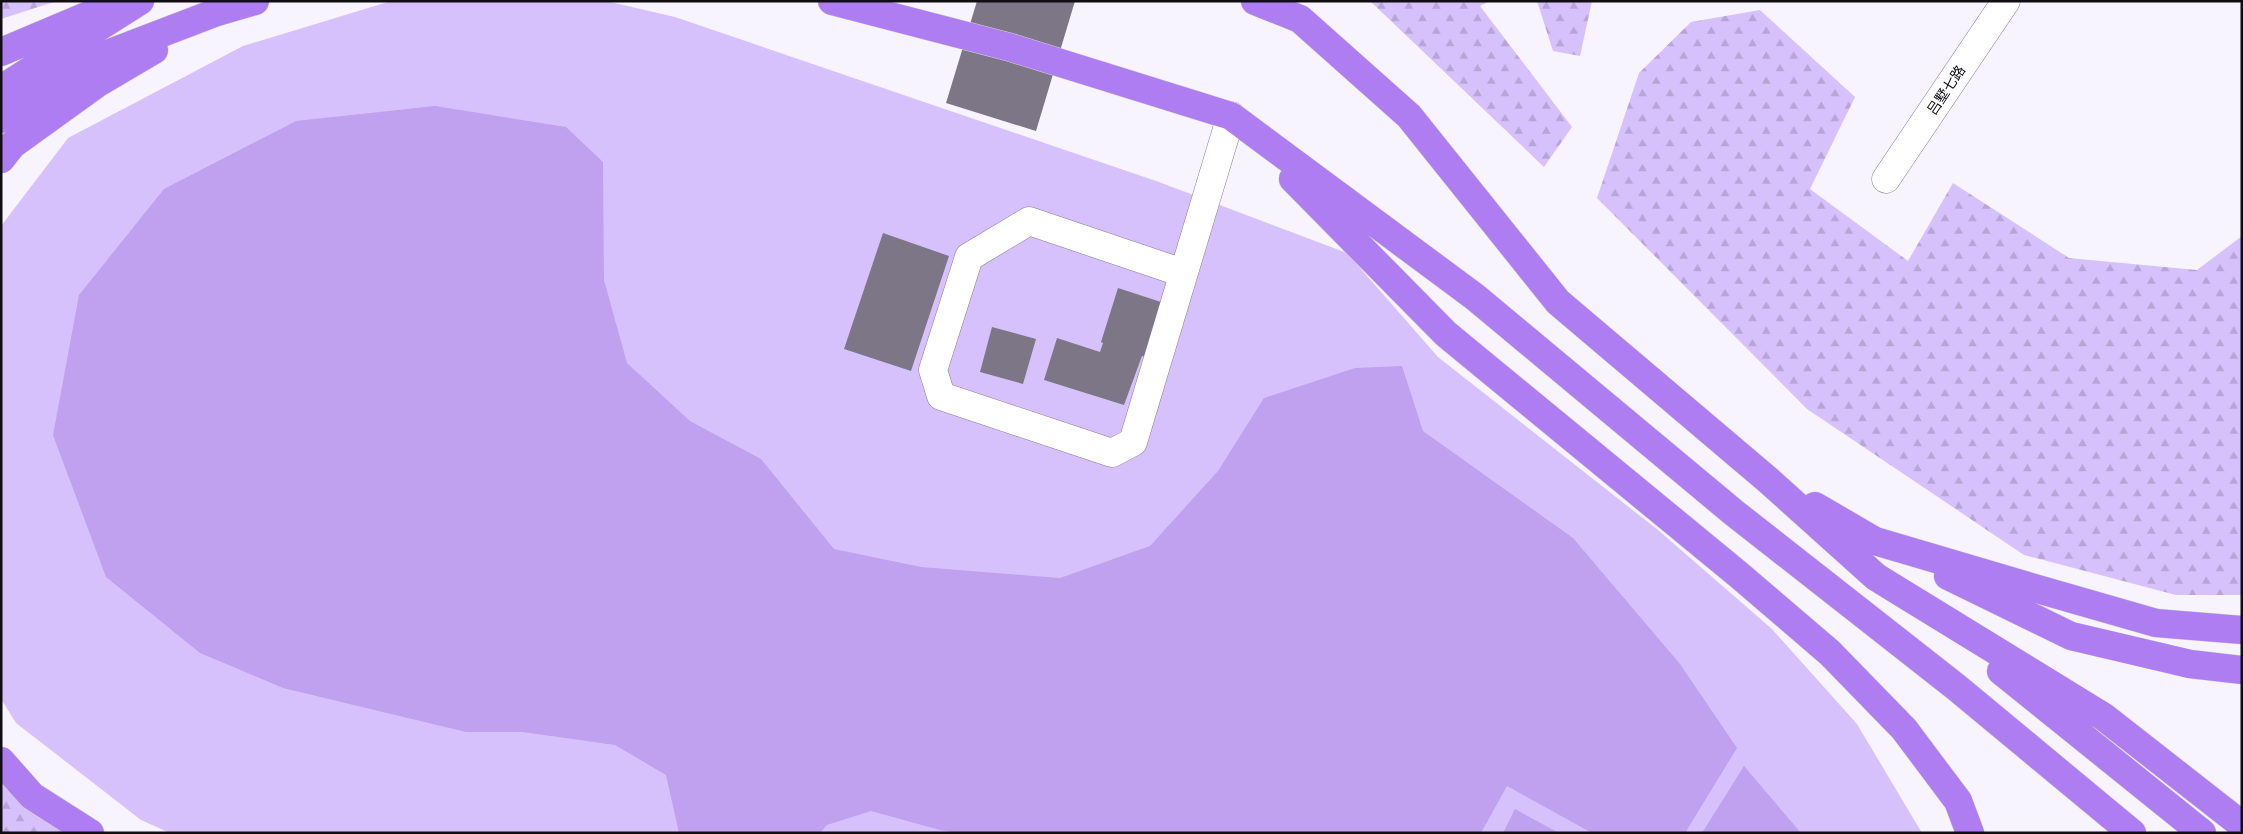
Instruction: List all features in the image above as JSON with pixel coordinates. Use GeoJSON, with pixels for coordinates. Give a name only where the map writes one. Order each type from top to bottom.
{"type":"FeatureCollection","features":[{"type":"Feature","properties":{"kind":"highway"},"geometry":{"type":"LineString","coordinates":[[1,52],[120,1]]}},
{"type":"Feature","properties":{"kind":"highway"},"geometry":{"type":"LineString","coordinates":[[1,89],[140,1]]}},
{"type":"Feature","properties":{"kind":"highway"},"geometry":{"type":"LineString","coordinates":[[1,119],[94,59],[217,12],[255,1]]}},
{"type":"Feature","properties":{"kind":"highway"},"geometry":{"type":"LineString","coordinates":[[832,1],[1009,47],[1230,116],[1475,297],[1734,512],[1956,687],[2132,833]]}},
{"type":"Feature","properties":{"kind":"highway"},"geometry":{"type":"LineString","coordinates":[[1255,1],[1300,19],[1410,116],[1558,302],[1768,480],[1876,577],[2007,676],[2202,833]]}},
{"type":"Feature","properties":{"kind":"highway"},"geometry":{"type":"LineString","coordinates":[[1,158],[12,145],[98,83],[217,12]]}},
{"type":"Feature","properties":{"kind":"highway"},"geometry":{"type":"LineString","coordinates":[[1230,116],[1446,334],[1739,575],[1830,653],[1904,729],[1958,801],[1976,833]]}},
{"type":"Feature","properties":{"kind":"highway"},"geometry":{"type":"LineString","coordinates":[[1768,480],[1874,541],[2071,636],[2190,664],[2242,670]]}},
{"type":"Feature","properties":{"kind":"highway"},"geometry":{"type":"LineString","coordinates":[[1874,541],[2156,623],[2242,630]]}},
{"type":"Feature","properties":{"kind":"highway"},"geometry":{"type":"LineString","coordinates":[[1876,577],[2104,717],[2237,822]]}},
{"type":"Feature","properties":{"kind":"highway"},"geometry":{"type":"LineString","coordinates":[[1,760],[32,796],[90,833]]}},
{"type":"Feature","properties":{"kind":"highway"},"geometry":{"type":"LineString","coordinates":[[1958,801],[1970,833]]}},
{"type":"Feature","properties":{"kind":"street","name":"吕墅七路"},"geometry":{"type":"LineString","coordinates":[[1886,179],[2006,1]]}},
{"type":"Feature","properties":{"kind":"street"},"geometry":{"type":"LineString","coordinates":[[1183,273],[1029,221],[969,257],[933,370],[941,396],[1112,454],[1133,442],[1230,116]]}},
{"type":"Feature","properties":{"kind":"green space"},"geometry":{"type":"Polygon","coordinates":[[[1,1],[57,1],[1,19],[1,1]]]}},
{"type":"Feature","properties":{"kind":"green space"},"geometry":{"type":"Polygon","coordinates":[[[391,1],[606,1],[675,17],[1159,182],[1347,253],[1438,357],[1658,530],[1772,629],[1857,724],[1922,833],[170,833],[141,820],[16,723],[1,699],[1,226],[68,138],[243,46],[391,1]]]}},
{"type":"Feature","properties":{"kind":"green space"},"geometry":{"type":"Polygon","coordinates":[[[1370,1],[1490,1],[1480,6],[1572,127],[1544,167],[1370,1]]]}},
{"type":"Feature","properties":{"kind":"green space"},"geometry":{"type":"Polygon","coordinates":[[[1537,1],[1592,1],[1580,56],[1553,51],[1537,1]]]}},
{"type":"Feature","properties":{"kind":"green space"},"geometry":{"type":"Polygon","coordinates":[[[1760,10],[1855,97],[1810,189],[1908,261],[1953,183],[2069,258],[2197,270],[2242,236],[2242,595],[2176,595],[2024,555],[1807,409],[1597,198],[1639,73],[1691,22],[1760,10]]]}},
{"type":"Feature","properties":{"kind":"green space"},"geometry":{"type":"Polygon","coordinates":[[[1,773],[65,833],[1,833],[1,773]]]}},
{"type":"Feature","properties":{"kind":"shaded area"},"geometry":{"type":"Polygon","coordinates":[[[435,106],[566,127],[603,162],[604,280],[627,363],[690,421],[761,459],[834,549],[921,567],[1060,578],[1150,546],[1218,471],[1264,398],[1355,368],[1402,366],[1423,431],[1573,538],[1680,664],[1737,748],[1685,833],[1592,833],[1507,786],[1481,833],[958,833],[940,830],[871,811],[827,825],[820,833],[679,833],[666,775],[615,745],[523,732],[466,732],[283,688],[200,653],[106,577],[53,435],[79,295],[164,189],[296,121],[435,106]]]}},
{"type":"Feature","properties":{"kind":"shaded area"},"geometry":{"type":"Polygon","coordinates":[[[1744,766],[1801,833],[1702,833],[1744,766]]]}},
{"type":"Feature","properties":{"kind":"shaded area"},"geometry":{"type":"Polygon","coordinates":[[[1515,809],[1559,833],[1503,833],[1515,809]]]}},
{"type":"Feature","properties":{"kind":"building"},"geometry":{"type":"Polygon","coordinates":[[[977,1],[1075,1],[1036,131],[946,103],[977,1]]]}},
{"type":"Feature","properties":{"kind":"building"},"geometry":{"type":"Polygon","coordinates":[[[883,233],[949,256],[911,371],[844,349],[883,233]]]}},
{"type":"Feature","properties":{"kind":"building"},"geometry":{"type":"Polygon","coordinates":[[[1118,288],[1164,303],[1147,357],[1142,356],[1124,405],[1044,380],[1057,338],[1100,352],[1103,343],[1101,342],[1118,288]]]}},
{"type":"Feature","properties":{"kind":"building"},"geometry":{"type":"Polygon","coordinates":[[[992,327],[1036,339],[1023,384],[980,372],[992,327]]]}}]}
